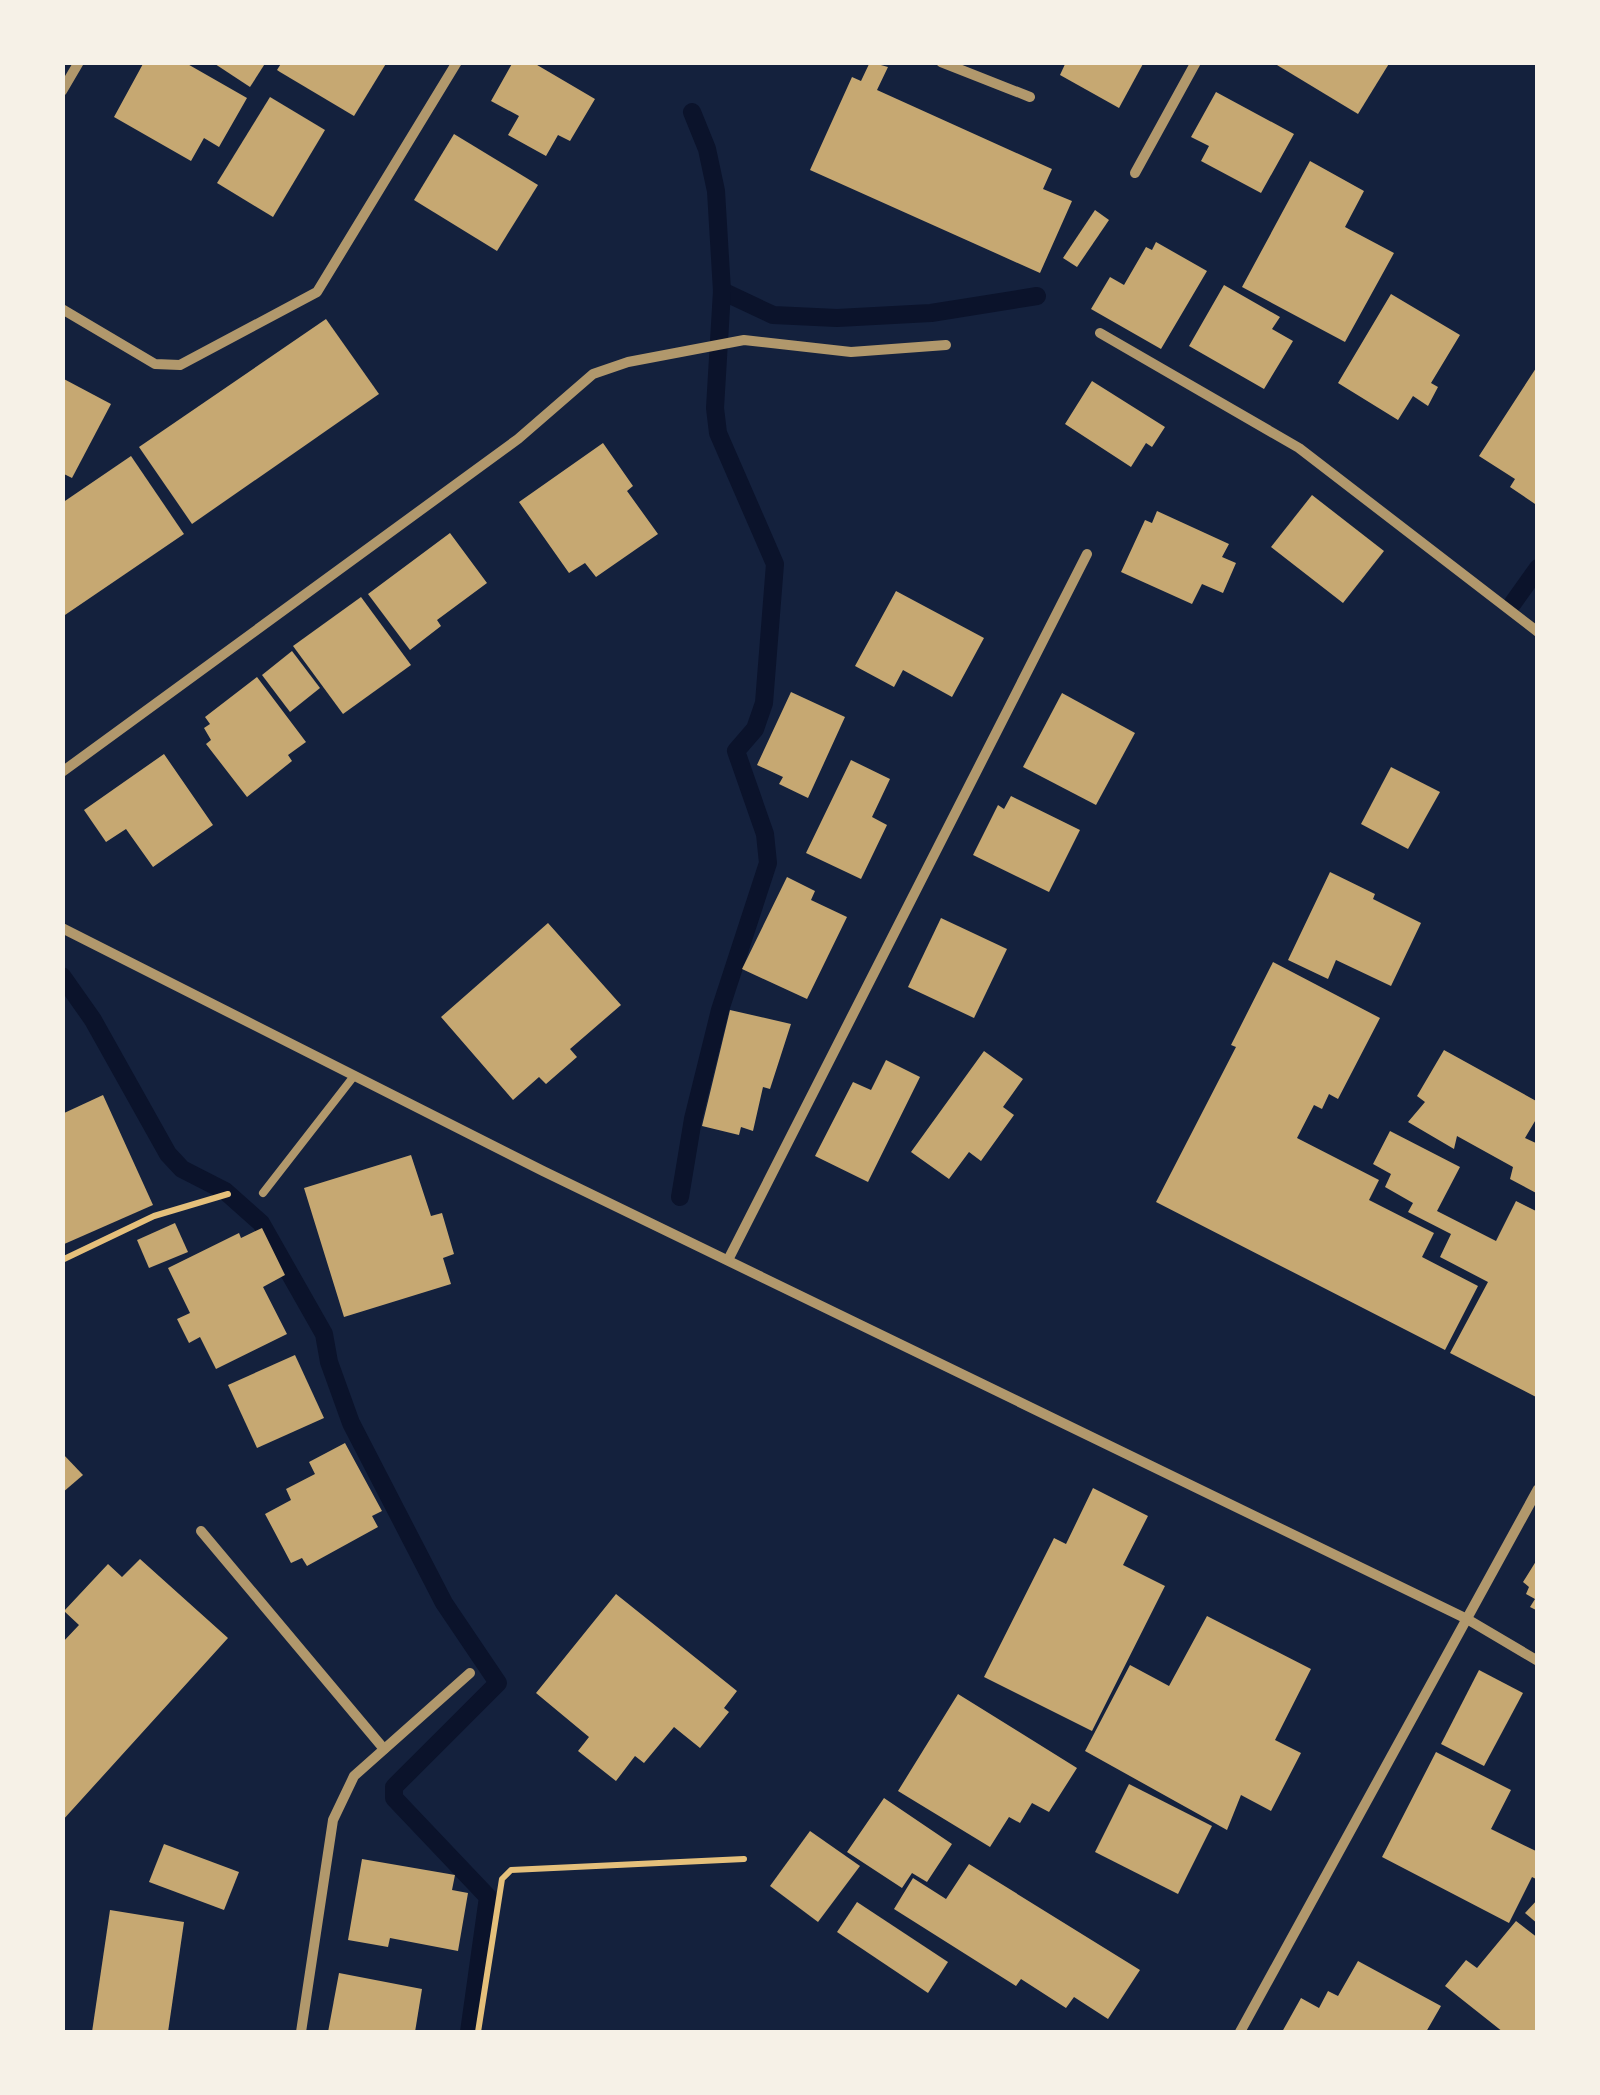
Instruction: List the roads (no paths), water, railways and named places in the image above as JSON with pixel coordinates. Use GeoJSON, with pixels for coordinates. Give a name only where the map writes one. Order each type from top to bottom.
{"type":"FeatureCollection","features":[{"type":"Feature","properties":{"kind":"street"},"geometry":{"type":"LineString","coordinates":[[62,90],[79,62]]}},
{"type":"Feature","properties":{"kind":"street"},"geometry":{"type":"LineString","coordinates":[[62,308],[155,364],[180,366],[317,292],[457,62]]}},
{"type":"Feature","properties":{"kind":"street"},"geometry":{"type":"LineString","coordinates":[[941,62],[1030,96]]}},
{"type":"Feature","properties":{"kind":"street"},"geometry":{"type":"LineString","coordinates":[[1135,173],[1196,62]]}},
{"type":"Feature","properties":{"kind":"street"},"geometry":{"type":"LineString","coordinates":[[1100,334],[1299,448],[1538,632]]}},
{"type":"Feature","properties":{"kind":"street"},"geometry":{"type":"LineString","coordinates":[[62,772],[518,439],[594,374],[628,362],[744,340],[851,352],[946,345]]}},
{"type":"Feature","properties":{"kind":"street"},"geometry":{"type":"LineString","coordinates":[[728,1260],[1087,554]]}},
{"type":"Feature","properties":{"kind":"street"},"geometry":{"type":"LineString","coordinates":[[62,928],[728,1260],[1467,1619],[1538,1661]]}},
{"type":"Feature","properties":{"kind":"street"},"geometry":{"type":"LineString","coordinates":[[1240,2032],[1538,1488]]}},
{"type":"Feature","properties":{"kind":"street"},"geometry":{"type":"LineString","coordinates":[[201,1531],[384,1749]]}},
{"type":"Feature","properties":{"kind":"street"},"geometry":{"type":"LineString","coordinates":[[301,2032],[333,1820],[354,1776],[470,1674]]}},
{"type":"Feature","properties":{"kind":"lane"},"geometry":{"type":"LineString","coordinates":[[262,1193],[354,1076]]}},
{"type":"Feature","properties":{"kind":"waterway"},"geometry":{"type":"LineString","coordinates":[[680,1197],[693,1119],[720,1010],[768,863],[765,834],[736,751],[755,729],[764,703],[775,564],[718,433],[715,408],[722,291],[716,191],[707,149],[692,112]]}},
{"type":"Feature","properties":{"kind":"waterway"},"geometry":{"type":"LineString","coordinates":[[722,291],[773,315],[837,318],[931,313],[1037,296]]}},
{"type":"Feature","properties":{"kind":"waterway"},"geometry":{"type":"LineString","coordinates":[[1513,603],[1538,568]]}},
{"type":"Feature","properties":{"kind":"waterway"},"geometry":{"type":"LineString","coordinates":[[62,976],[93,1020],[168,1154],[182,1169],[225,1191],[261,1223],[324,1334],[329,1362],[351,1423],[444,1603],[498,1683],[394,1787],[394,1798],[488,1897],[469,2032]]}}]}
